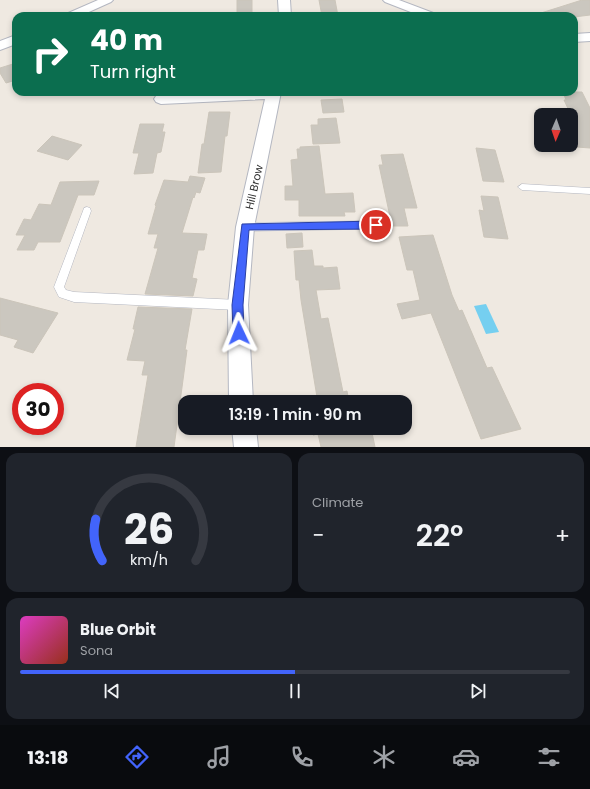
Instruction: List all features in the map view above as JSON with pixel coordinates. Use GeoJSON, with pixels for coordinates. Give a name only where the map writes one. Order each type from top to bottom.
{"type":"FeatureCollection","features":[{"type":"Feature","properties":{"kind":"street"},"geometry":{"type":"LineString","coordinates":[[79,12],[107,0]]}},
{"type":"Feature","properties":{"kind":"street"},"geometry":{"type":"LineString","coordinates":[[284,0],[284,12]]}},
{"type":"Feature","properties":{"kind":"street"},"geometry":{"type":"LineString","coordinates":[[389,0],[421,12]]}},
{"type":"Feature","properties":{"kind":"street"},"geometry":{"type":"LineString","coordinates":[[582,38],[590,50]]}},
{"type":"Feature","properties":{"kind":"street"},"geometry":{"type":"LineString","coordinates":[[0,46],[12,41]]}},
{"type":"Feature","properties":{"kind":"street"},"geometry":{"type":"LineString","coordinates":[[161,99],[218,96]]}},
{"type":"Feature","properties":{"kind":"street","name":"Hill Brow"},"geometry":{"type":"LineString","coordinates":[[241,395],[238,305],[245,227],[273,96]]}},
{"type":"Feature","properties":{"kind":"street"},"geometry":{"type":"LineString","coordinates":[[245,435],[246,447]]}},
{"type":"Feature","properties":{"kind":"lane"},"geometry":{"type":"LineString","coordinates":[[522,187],[590,191]]}},
{"type":"Feature","properties":{"kind":"lane"},"geometry":{"type":"LineString","coordinates":[[87,210],[59,287],[63,294],[74,297],[238,305]]}},
{"type":"Feature","properties":{"kind":"lane"},"geometry":{"type":"LineString","coordinates":[[245,227],[376,225]]}},
{"type":"Feature","properties":{"kind":"water"},"geometry":{"type":"Polygon","coordinates":[[[486,304],[499,332],[486,334],[474,306],[486,304]]]}},
{"type":"Feature","properties":{"kind":"building"},"geometry":{"type":"Polygon","coordinates":[[[237,0],[252,0],[252,12],[237,12],[237,0]]]}},
{"type":"Feature","properties":{"kind":"building"},"geometry":{"type":"Polygon","coordinates":[[[319,0],[335,0],[337,12],[321,12],[319,0]]]}},
{"type":"Feature","properties":{"kind":"building"},"geometry":{"type":"Polygon","coordinates":[[[582,0],[590,0],[590,15],[578,16],[578,12],[544,12],[582,0]]]}},
{"type":"Feature","properties":{"kind":"building"},"geometry":{"type":"Polygon","coordinates":[[[12,64],[12,81],[6,83],[0,73],[0,68],[12,64]]]}},
{"type":"Feature","properties":{"kind":"building"},"geometry":{"type":"Polygon","coordinates":[[[578,92],[582,92],[590,108],[590,148],[578,147],[578,108],[568,108],[564,100],[566,100],[564,96],[578,96],[578,92]]]}},
{"type":"Feature","properties":{"kind":"building"},"geometry":{"type":"Polygon","coordinates":[[[342,99],[344,112],[323,113],[321,100],[342,99]]]}},
{"type":"Feature","properties":{"kind":"building"},"geometry":{"type":"Polygon","coordinates":[[[209,112],[230,112],[227,136],[225,136],[221,172],[198,173],[202,144],[204,144],[209,112]]]}},
{"type":"Feature","properties":{"kind":"building"},"geometry":{"type":"Polygon","coordinates":[[[336,118],[340,143],[313,144],[311,125],[318,125],[318,119],[336,118]]]}},
{"type":"Feature","properties":{"kind":"building"},"geometry":{"type":"Polygon","coordinates":[[[140,124],[164,124],[162,132],[165,132],[161,152],[157,153],[153,173],[134,174],[139,153],[133,153],[140,124]]]}},
{"type":"Feature","properties":{"kind":"building"},"geometry":{"type":"Polygon","coordinates":[[[52,136],[82,145],[68,160],[37,151],[52,136]]]}},
{"type":"Feature","properties":{"kind":"building"},"geometry":{"type":"Polygon","coordinates":[[[319,146],[325,194],[353,193],[355,212],[344,212],[345,216],[299,216],[299,200],[285,200],[285,186],[293,186],[291,160],[298,159],[297,149],[300,149],[300,147],[319,146]]]}},
{"type":"Feature","properties":{"kind":"building"},"geometry":{"type":"Polygon","coordinates":[[[476,148],[495,150],[504,182],[483,181],[476,148]]]}},
{"type":"Feature","properties":{"kind":"building"},"geometry":{"type":"Polygon","coordinates":[[[403,154],[417,208],[404,208],[408,226],[392,226],[379,165],[383,165],[381,155],[403,154]]]}},
{"type":"Feature","properties":{"kind":"building"},"geometry":{"type":"Polygon","coordinates":[[[190,176],[205,178],[200,193],[196,192],[194,198],[193,197],[182,233],[207,234],[204,250],[198,250],[192,278],[197,279],[193,296],[145,294],[158,248],[154,248],[158,234],[148,234],[156,206],[155,205],[164,180],[188,182],[190,176]]]}},
{"type":"Feature","properties":{"kind":"building"},"geometry":{"type":"Polygon","coordinates":[[[99,181],[94,195],[78,195],[60,242],[38,242],[34,250],[17,250],[25,235],[16,235],[24,219],[31,220],[39,204],[51,205],[60,182],[99,181]]]}},
{"type":"Feature","properties":{"kind":"building"},"geometry":{"type":"Polygon","coordinates":[[[481,196],[498,197],[508,239],[484,237],[479,210],[484,211],[481,196]]]}},
{"type":"Feature","properties":{"kind":"building"},"geometry":{"type":"Polygon","coordinates":[[[302,233],[303,247],[287,248],[286,234],[302,233]]]}},
{"type":"Feature","properties":{"kind":"building"},"geometry":{"type":"Polygon","coordinates":[[[433,235],[452,295],[459,311],[462,310],[487,368],[492,367],[521,429],[481,439],[431,313],[402,319],[397,304],[420,300],[413,270],[407,270],[399,237],[433,235]]]}},
{"type":"Feature","properties":{"kind":"building"},"geometry":{"type":"Polygon","coordinates":[[[312,250],[314,266],[323,266],[323,268],[337,267],[340,289],[316,290],[321,319],[328,318],[343,392],[347,391],[348,395],[317,395],[299,280],[296,280],[294,251],[312,250]]]}},
{"type":"Feature","properties":{"kind":"building"},"geometry":{"type":"Polygon","coordinates":[[[0,298],[58,313],[33,353],[14,347],[18,340],[0,335],[0,298]]]}},
{"type":"Feature","properties":{"kind":"building"},"geometry":{"type":"Polygon","coordinates":[[[138,307],[192,309],[185,350],[187,350],[181,395],[178,395],[178,417],[174,447],[136,447],[148,375],[142,375],[145,361],[127,360],[135,329],[133,329],[138,307]]]}},
{"type":"Feature","properties":{"kind":"building"},"geometry":{"type":"Polygon","coordinates":[[[318,435],[372,435],[375,447],[321,447],[318,435]]]}},
{"type":"Feature","properties":{"kind":"route"},"geometry":{"type":"LineString","coordinates":[[239,333],[238,305],[245,227],[376,225]]}}]}
